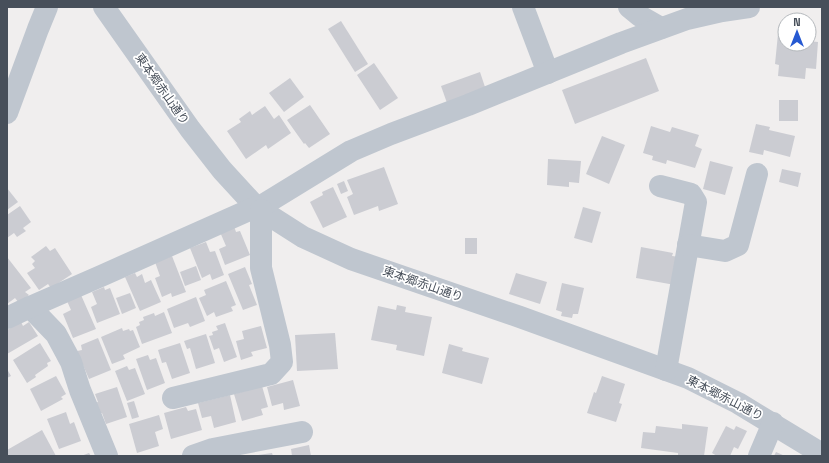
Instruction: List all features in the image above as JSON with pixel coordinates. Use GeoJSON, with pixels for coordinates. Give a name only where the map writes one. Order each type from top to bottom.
{"type":"FeatureCollection","features":[{"type":"Feature","properties":{"kind":"street"},"geometry":{"type":"LineString","coordinates":[[7,113],[38,29],[48,7]]}},
{"type":"Feature","properties":{"kind":"street","name":"東本郷赤山通り"},"geometry":{"type":"LineString","coordinates":[[104,7],[190,129],[222,170],[258,208],[303,237],[352,259],[688,378],[738,403],[822,454]]}},
{"type":"Feature","properties":{"kind":"street"},"geometry":{"type":"LineString","coordinates":[[524,7],[548,73]]}},
{"type":"Feature","properties":{"kind":"street"},"geometry":{"type":"LineString","coordinates":[[621,43],[625,7]]}},
{"type":"Feature","properties":{"kind":"street"},"geometry":{"type":"LineString","coordinates":[[629,7],[640,16],[661,28]]}},
{"type":"Feature","properties":{"kind":"street"},"geometry":{"type":"LineString","coordinates":[[7,318],[258,208],[351,151],[391,134],[661,28],[694,17],[722,10],[749,7]]}},
{"type":"Feature","properties":{"kind":"street"},"geometry":{"type":"LineString","coordinates":[[688,245],[725,251],[738,245],[757,174]]}},
{"type":"Feature","properties":{"kind":"street"},"geometry":{"type":"LineString","coordinates":[[660,186],[690,194],[696,202],[666,370]]}},
{"type":"Feature","properties":{"kind":"street"},"geometry":{"type":"LineString","coordinates":[[174,398],[271,374],[282,362],[280,345],[261,268],[258,208]]}},
{"type":"Feature","properties":{"kind":"street"},"geometry":{"type":"LineString","coordinates":[[30,307],[56,334],[71,362],[80,390],[107,456]]}},
{"type":"Feature","properties":{"kind":"street"},"geometry":{"type":"LineString","coordinates":[[759,456],[773,423]]}},
{"type":"Feature","properties":{"kind":"street"},"geometry":{"type":"LineString","coordinates":[[194,456],[213,449],[302,432]]}},
{"type":"Feature","properties":{"kind":"building"},"geometry":{"type":"Polygon","coordinates":[[[341,21],[368,64],[355,72],[328,29],[341,21]]]}},
{"type":"Feature","properties":{"kind":"building"},"geometry":{"type":"Polygon","coordinates":[[[818,42],[816,69],[806,68],[805,79],[778,76],[779,65],[775,64],[777,44],[777,52],[817,52],[818,42]]]}},
{"type":"Feature","properties":{"kind":"building"},"geometry":{"type":"Polygon","coordinates":[[[646,58],[659,91],[575,124],[562,90],[646,58]]]}},
{"type":"Feature","properties":{"kind":"building"},"geometry":{"type":"Polygon","coordinates":[[[374,63],[398,98],[380,110],[357,75],[374,63]]]}},
{"type":"Feature","properties":{"kind":"building"},"geometry":{"type":"Polygon","coordinates":[[[480,72],[486,90],[447,103],[441,86],[480,72]]]}},
{"type":"Feature","properties":{"kind":"building"},"geometry":{"type":"Polygon","coordinates":[[[290,78],[304,97],[284,112],[269,93],[290,78]]]}},
{"type":"Feature","properties":{"kind":"building"},"geometry":{"type":"Polygon","coordinates":[[[779,100],[798,100],[798,121],[779,121],[779,100]]]}},
{"type":"Feature","properties":{"kind":"building"},"geometry":{"type":"Polygon","coordinates":[[[310,105],[330,134],[309,148],[305,143],[304,144],[287,120],[310,105]]]}},
{"type":"Feature","properties":{"kind":"building"},"geometry":{"type":"Polygon","coordinates":[[[265,106],[274,119],[279,115],[291,133],[268,149],[266,145],[246,159],[227,131],[241,122],[239,119],[250,111],[252,115],[265,106]]]}},
{"type":"Feature","properties":{"kind":"building"},"geometry":{"type":"Polygon","coordinates":[[[756,124],[770,127],[769,130],[795,136],[790,157],[764,150],[763,155],[749,152],[756,124]]]}},
{"type":"Feature","properties":{"kind":"building"},"geometry":{"type":"Polygon","coordinates":[[[651,126],[670,132],[672,127],[699,135],[695,146],[702,149],[695,168],[667,160],[666,164],[652,160],[653,156],[643,153],[651,126]]]}},
{"type":"Feature","properties":{"kind":"building"},"geometry":{"type":"Polygon","coordinates":[[[602,136],[625,145],[609,184],[586,174],[602,136]]]}},
{"type":"Feature","properties":{"kind":"building"},"geometry":{"type":"Polygon","coordinates":[[[548,159],[581,161],[579,183],[569,182],[569,187],[547,185],[548,159]]]}},
{"type":"Feature","properties":{"kind":"building"},"geometry":{"type":"Polygon","coordinates":[[[710,161],[733,167],[725,195],[703,189],[710,161]]]}},
{"type":"Feature","properties":{"kind":"building"},"geometry":{"type":"Polygon","coordinates":[[[384,167],[398,204],[379,211],[378,206],[354,215],[347,197],[353,194],[347,180],[384,167]]]}},
{"type":"Feature","properties":{"kind":"building"},"geometry":{"type":"Polygon","coordinates":[[[782,169],[801,173],[798,187],[779,182],[782,169]]]}},
{"type":"Feature","properties":{"kind":"building"},"geometry":{"type":"Polygon","coordinates":[[[344,181],[348,191],[341,194],[337,184],[344,181]]]}},
{"type":"Feature","properties":{"kind":"building"},"geometry":{"type":"Polygon","coordinates":[[[333,187],[347,217],[323,228],[310,202],[323,195],[322,192],[333,187]]]}},
{"type":"Feature","properties":{"kind":"building"},"geometry":{"type":"Polygon","coordinates":[[[7,188],[18,202],[7,210],[7,188]]]}},
{"type":"Feature","properties":{"kind":"building"},"geometry":{"type":"Polygon","coordinates":[[[20,206],[31,222],[23,228],[26,231],[17,237],[14,233],[7,238],[7,215],[20,206]]]}},
{"type":"Feature","properties":{"kind":"building"},"geometry":{"type":"Polygon","coordinates":[[[583,207],[601,212],[592,243],[574,238],[583,207]]]}},
{"type":"Feature","properties":{"kind":"building"},"geometry":{"type":"Polygon","coordinates":[[[234,226],[236,232],[240,231],[250,255],[225,265],[219,249],[226,246],[220,232],[234,226]]]}},
{"type":"Feature","properties":{"kind":"building"},"geometry":{"type":"Polygon","coordinates":[[[465,238],[477,238],[477,254],[465,254],[465,238]]]}},
{"type":"Feature","properties":{"kind":"building"},"geometry":{"type":"Polygon","coordinates":[[[206,242],[210,252],[215,251],[224,275],[212,280],[210,274],[202,278],[190,248],[206,242]]]}},
{"type":"Feature","properties":{"kind":"building"},"geometry":{"type":"Polygon","coordinates":[[[46,246],[50,251],[55,248],[72,274],[51,288],[48,284],[39,290],[27,273],[35,268],[32,264],[35,261],[31,257],[46,246]]]}},
{"type":"Feature","properties":{"kind":"building"},"geometry":{"type":"Polygon","coordinates":[[[641,247],[673,253],[672,256],[680,257],[675,285],[636,278],[641,247]]]}},
{"type":"Feature","properties":{"kind":"building"},"geometry":{"type":"Polygon","coordinates":[[[172,256],[186,292],[172,297],[171,293],[162,297],[155,278],[160,276],[155,262],[172,256]]]}},
{"type":"Feature","properties":{"kind":"building"},"geometry":{"type":"Polygon","coordinates":[[[7,257],[31,288],[25,292],[29,295],[19,303],[15,298],[7,304],[7,257]]]}},
{"type":"Feature","properties":{"kind":"building"},"geometry":{"type":"Polygon","coordinates":[[[196,266],[201,280],[185,286],[180,272],[196,266]]]}},
{"type":"Feature","properties":{"kind":"building"},"geometry":{"type":"Polygon","coordinates":[[[245,267],[252,284],[249,285],[257,305],[243,310],[228,274],[245,267]]]}},
{"type":"Feature","properties":{"kind":"building"},"geometry":{"type":"Polygon","coordinates":[[[135,273],[137,277],[142,274],[145,283],[151,280],[161,302],[140,311],[125,277],[135,273]]]}},
{"type":"Feature","properties":{"kind":"building"},"geometry":{"type":"Polygon","coordinates":[[[516,273],[547,282],[540,304],[509,294],[516,273]]]}},
{"type":"Feature","properties":{"kind":"building"},"geometry":{"type":"Polygon","coordinates":[[[226,281],[236,305],[231,307],[233,311],[216,317],[214,312],[207,316],[199,298],[206,295],[204,290],[226,281]]]}},
{"type":"Feature","properties":{"kind":"building"},"geometry":{"type":"Polygon","coordinates":[[[562,283],[584,288],[578,314],[573,314],[572,318],[561,316],[562,312],[556,310],[562,283]]]}},
{"type":"Feature","properties":{"kind":"building"},"geometry":{"type":"Polygon","coordinates":[[[104,287],[105,290],[110,288],[120,314],[97,323],[91,307],[97,304],[92,292],[104,287]]]}},
{"type":"Feature","properties":{"kind":"building"},"geometry":{"type":"Polygon","coordinates":[[[130,293],[136,308],[122,314],[116,298],[130,293]]]}},
{"type":"Feature","properties":{"kind":"building"},"geometry":{"type":"Polygon","coordinates":[[[81,295],[96,329],[73,338],[63,314],[71,310],[67,301],[81,295]]]}},
{"type":"Feature","properties":{"kind":"building"},"geometry":{"type":"Polygon","coordinates":[[[196,297],[205,321],[190,327],[188,323],[174,328],[167,309],[196,297]]]}},
{"type":"Feature","properties":{"kind":"building"},"geometry":{"type":"Polygon","coordinates":[[[397,305],[406,307],[405,312],[432,317],[424,356],[396,350],[397,345],[371,340],[378,306],[396,310],[397,305]]]}},
{"type":"Feature","properties":{"kind":"building"},"geometry":{"type":"Polygon","coordinates":[[[164,312],[172,333],[142,344],[136,327],[140,325],[139,322],[144,320],[143,317],[154,313],[155,316],[164,312]]]}},
{"type":"Feature","properties":{"kind":"building"},"geometry":{"type":"Polygon","coordinates":[[[21,322],[23,326],[29,322],[38,336],[7,354],[7,330],[21,322]]]}},
{"type":"Feature","properties":{"kind":"building"},"geometry":{"type":"Polygon","coordinates":[[[225,323],[237,357],[224,362],[219,348],[214,350],[209,336],[213,335],[212,332],[218,330],[216,326],[225,323]]]}},
{"type":"Feature","properties":{"kind":"building"},"geometry":{"type":"Polygon","coordinates":[[[261,326],[267,348],[251,352],[253,356],[241,360],[236,341],[244,339],[242,331],[261,326]]]}},
{"type":"Feature","properties":{"kind":"building"},"geometry":{"type":"Polygon","coordinates":[[[122,328],[123,331],[129,329],[130,331],[133,330],[140,347],[123,355],[125,359],[112,364],[101,337],[122,328]]]}},
{"type":"Feature","properties":{"kind":"building"},"geometry":{"type":"Polygon","coordinates":[[[335,333],[338,369],[297,371],[295,335],[335,333]]]}},
{"type":"Feature","properties":{"kind":"building"},"geometry":{"type":"Polygon","coordinates":[[[206,334],[215,363],[196,369],[190,348],[187,349],[184,341],[206,334]]]}},
{"type":"Feature","properties":{"kind":"building"},"geometry":{"type":"Polygon","coordinates":[[[98,338],[111,370],[89,379],[77,351],[82,350],[81,345],[98,338]]]}},
{"type":"Feature","properties":{"kind":"building"},"geometry":{"type":"Polygon","coordinates":[[[40,343],[51,361],[47,363],[48,366],[35,375],[36,377],[27,383],[13,360],[40,343]]]}},
{"type":"Feature","properties":{"kind":"building"},"geometry":{"type":"Polygon","coordinates":[[[180,343],[190,373],[172,379],[166,362],[162,363],[158,350],[180,343]]]}},
{"type":"Feature","properties":{"kind":"building"},"geometry":{"type":"Polygon","coordinates":[[[449,344],[463,348],[462,351],[489,358],[482,384],[442,373],[449,344]]]}},
{"type":"Feature","properties":{"kind":"building"},"geometry":{"type":"Polygon","coordinates":[[[148,355],[150,360],[156,358],[165,383],[147,390],[136,359],[148,355]]]}},
{"type":"Feature","properties":{"kind":"building"},"geometry":{"type":"Polygon","coordinates":[[[127,366],[129,370],[135,368],[145,394],[127,401],[115,371],[127,366]]]}},
{"type":"Feature","properties":{"kind":"building"},"geometry":{"type":"Polygon","coordinates":[[[7,369],[11,376],[7,378],[7,369]]]}},
{"type":"Feature","properties":{"kind":"building"},"geometry":{"type":"Polygon","coordinates":[[[56,376],[66,394],[61,397],[63,399],[41,411],[30,389],[56,376]]]}},
{"type":"Feature","properties":{"kind":"building"},"geometry":{"type":"Polygon","coordinates":[[[602,376],[625,384],[619,403],[622,404],[616,422],[587,413],[594,392],[596,393],[602,376]]]}},
{"type":"Feature","properties":{"kind":"building"},"geometry":{"type":"Polygon","coordinates":[[[293,380],[300,406],[284,410],[283,403],[272,406],[267,387],[293,380]]]}},
{"type":"Feature","properties":{"kind":"building"},"geometry":{"type":"Polygon","coordinates":[[[262,386],[268,407],[261,409],[263,415],[242,421],[234,394],[262,386]]]}},
{"type":"Feature","properties":{"kind":"building"},"geometry":{"type":"Polygon","coordinates":[[[117,387],[127,417],[106,424],[102,413],[98,414],[94,403],[98,402],[95,394],[117,387]]]}},
{"type":"Feature","properties":{"kind":"building"},"geometry":{"type":"Polygon","coordinates":[[[230,395],[236,422],[214,428],[211,416],[202,418],[198,403],[230,395]]]}},
{"type":"Feature","properties":{"kind":"building"},"geometry":{"type":"Polygon","coordinates":[[[134,401],[139,417],[132,419],[127,403],[134,401]]]}},
{"type":"Feature","properties":{"kind":"building"},"geometry":{"type":"Polygon","coordinates":[[[186,407],[188,411],[196,409],[202,430],[171,439],[164,413],[186,407]]]}},
{"type":"Feature","properties":{"kind":"building"},"geometry":{"type":"Polygon","coordinates":[[[66,412],[70,424],[74,422],[81,441],[59,449],[47,419],[66,412]]]}},
{"type":"Feature","properties":{"kind":"building"},"geometry":{"type":"Polygon","coordinates":[[[159,415],[163,429],[155,432],[159,446],[137,453],[129,424],[159,415]]]}},
{"type":"Feature","properties":{"kind":"building"},"geometry":{"type":"Polygon","coordinates":[[[682,424],[708,427],[704,456],[678,455],[678,453],[641,448],[643,432],[655,433],[656,426],[682,429],[682,424]]]}},
{"type":"Feature","properties":{"kind":"building"},"geometry":{"type":"Polygon","coordinates":[[[726,426],[734,430],[736,426],[747,431],[738,449],[734,447],[730,456],[717,456],[712,453],[726,426]]]}},
{"type":"Feature","properties":{"kind":"building"},"geometry":{"type":"Polygon","coordinates":[[[42,430],[56,456],[7,456],[7,450],[42,430]]]}},
{"type":"Feature","properties":{"kind":"building"},"geometry":{"type":"Polygon","coordinates":[[[309,445],[311,456],[292,456],[291,449],[309,445]]]}},
{"type":"Feature","properties":{"kind":"building"},"geometry":{"type":"Polygon","coordinates":[[[776,452],[785,456],[774,456],[776,452]]]}},
{"type":"Feature","properties":{"kind":"building"},"geometry":{"type":"Polygon","coordinates":[[[89,453],[91,456],[81,456],[89,453]]]}},
{"type":"Feature","properties":{"kind":"building"},"geometry":{"type":"Polygon","coordinates":[[[272,453],[273,456],[258,456],[258,455],[272,453]]]}}]}
